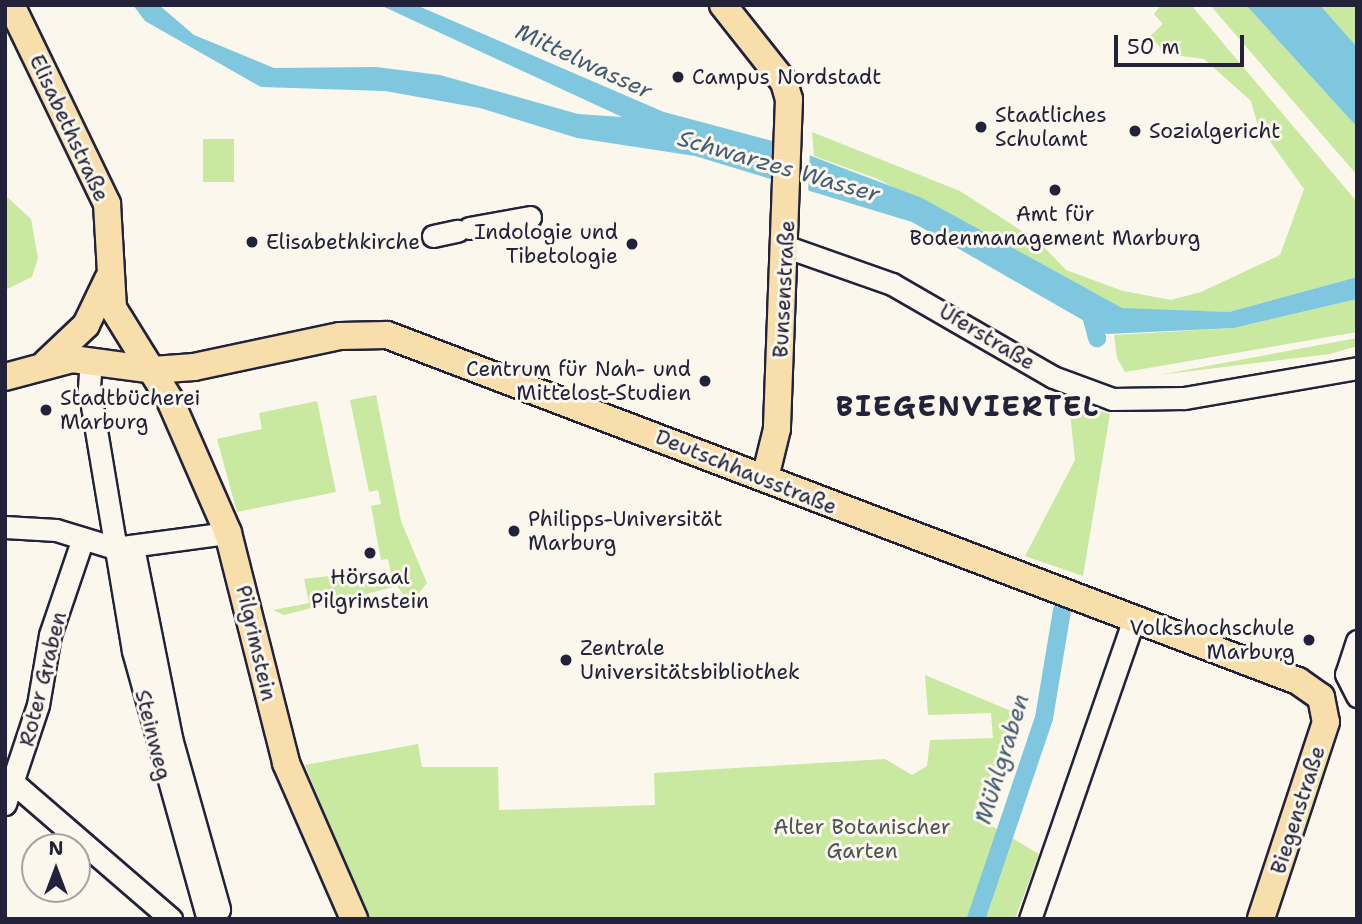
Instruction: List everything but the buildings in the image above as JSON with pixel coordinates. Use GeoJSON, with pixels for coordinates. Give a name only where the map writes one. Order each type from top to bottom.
{"type":"FeatureCollection","features":[{"type":"Feature","properties":{"kind":"main road","name":"Elisabethstraße"},"geometry":{"type":"LineString","coordinates":[[11,5],[107,204],[110,274],[118,319],[153,370]]}},
{"type":"Feature","properties":{"kind":"main road","name":"Bunsenstraße"},"geometry":{"type":"LineString","coordinates":[[723,5],[784,82],[789,99],[789,206],[776,439],[765,478]]}},
{"type":"Feature","properties":{"kind":"main road"},"geometry":{"type":"LineString","coordinates":[[46,363],[86,325],[110,274]]}},
{"type":"Feature","properties":{"kind":"main road","name":"Deutschhausstraße"},"geometry":{"type":"LineString","coordinates":[[153,370],[340,336],[387,335],[1298,681],[1323,701]]}},
{"type":"Feature","properties":{"kind":"main road"},"geometry":{"type":"LineString","coordinates":[[5,377],[46,363],[91,359],[153,370]]}},
{"type":"Feature","properties":{"kind":"main road","name":"Pilgrimstein"},"geometry":{"type":"LineString","coordinates":[[153,370],[228,533],[286,763],[354,919]]}},
{"type":"Feature","properties":{"kind":"main road","name":"Biegenstraße"},"geometry":{"type":"LineString","coordinates":[[1261,919],[1325,729],[1323,701]]}},
{"type":"Feature","properties":{"kind":"street"},"geometry":{"type":"LineString","coordinates":[[433,236],[530,217]]}},
{"type":"Feature","properties":{"kind":"street","name":"Uferstraße"},"geometry":{"type":"LineString","coordinates":[[787,247],[892,284],[1052,377],[1112,399],[1184,398],[1357,368]]}},
{"type":"Feature","properties":{"kind":"street","name":"Steinweg"},"geometry":{"type":"LineString","coordinates":[[91,359],[89,388],[124,547],[149,725],[208,919]]}},
{"type":"Feature","properties":{"kind":"street"},"geometry":{"type":"LineString","coordinates":[[5,527],[124,547],[228,533]]}},
{"type":"Feature","properties":{"kind":"street","name":"Roter Graben"},"geometry":{"type":"LineString","coordinates":[[5,804],[16,785],[13,760],[50,635],[83,538]]}},
{"type":"Feature","properties":{"kind":"street"},"geometry":{"type":"LineString","coordinates":[[124,547],[171,738],[222,919]]}},
{"type":"Feature","properties":{"kind":"street"},"geometry":{"type":"LineString","coordinates":[[1030,919],[1134,618]]}},
{"type":"Feature","properties":{"kind":"street"},"geometry":{"type":"LineString","coordinates":[[1353,690],[1357,642]]}},
{"type":"Feature","properties":{"kind":"street"},"geometry":{"type":"LineString","coordinates":[[16,785],[171,919]]}},
{"type":"Feature","properties":{"kind":"green space"},"geometry":{"type":"Polygon","coordinates":[[[1161,5],[1191,5],[1357,202],[1357,277],[1229,312],[1122,309],[878,179],[814,156],[812,132],[960,191],[1039,242],[1066,270],[1123,291],[1171,300],[1201,292],[1280,255],[1304,189],[1257,123],[1251,101],[1204,59],[1166,54],[1150,36],[1163,24],[1154,14],[1161,5]]]}},
{"type":"Feature","properties":{"kind":"green space"},"geometry":{"type":"Polygon","coordinates":[[[1210,5],[1246,5],[1357,127],[1357,175],[1210,5]]]}},
{"type":"Feature","properties":{"kind":"green space"},"geometry":{"type":"Polygon","coordinates":[[[1320,5],[1357,5],[1357,47],[1320,5]]]}},
{"type":"Feature","properties":{"kind":"green space"},"geometry":{"type":"Polygon","coordinates":[[[203,139],[234,139],[234,182],[203,182],[203,139]]]}},
{"type":"Feature","properties":{"kind":"green space"},"geometry":{"type":"Polygon","coordinates":[[[5,195],[31,219],[38,258],[32,277],[5,290],[5,195]]]}},
{"type":"Feature","properties":{"kind":"green space"},"geometry":{"type":"Polygon","coordinates":[[[1357,299],[1357,332],[1125,372],[1117,358],[1114,335],[1234,328],[1357,299]]]}},
{"type":"Feature","properties":{"kind":"green space"},"geometry":{"type":"Polygon","coordinates":[[[1357,338],[1357,346],[1330,354],[1159,375],[1357,338]]]}},
{"type":"Feature","properties":{"kind":"green space"},"geometry":{"type":"Polygon","coordinates":[[[376,395],[401,521],[427,583],[410,604],[397,586],[284,615],[273,610],[309,603],[304,579],[371,571],[374,587],[393,583],[388,559],[381,560],[371,506],[381,504],[378,490],[369,492],[350,400],[376,395]]]}},
{"type":"Feature","properties":{"kind":"green space"},"geometry":{"type":"Polygon","coordinates":[[[317,401],[336,492],[237,512],[217,439],[262,429],[259,413],[317,401]]]}},
{"type":"Feature","properties":{"kind":"green space"},"geometry":{"type":"Polygon","coordinates":[[[1069,403],[1110,414],[1083,576],[1025,556],[1075,460],[1069,403]]]}},
{"type":"Feature","properties":{"kind":"green space","name":"Alter Botanischer Garten"},"geometry":{"type":"Polygon","coordinates":[[[925,675],[1023,716],[990,825],[1039,854],[1015,919],[368,919],[305,765],[418,744],[422,767],[498,767],[499,810],[655,805],[654,773],[885,759],[912,775],[927,766],[930,740],[993,738],[991,713],[928,715],[925,675]]]}},
{"type":"Feature","properties":{"kind":"water","name":"Schwarzes Wasser"},"geometry":{"type":"Polygon","coordinates":[[[133,5],[159,5],[194,35],[274,68],[376,67],[440,75],[578,114],[622,117],[380,5],[416,5],[664,112],[769,140],[922,198],[1122,308],[1229,312],[1357,277],[1357,299],[1234,328],[1107,334],[912,222],[695,156],[577,138],[480,108],[385,91],[261,87],[145,21],[133,5]]]}},
{"type":"Feature","properties":{"kind":"water"},"geometry":{"type":"Polygon","coordinates":[[[1246,5],[1320,5],[1357,47],[1357,127],[1246,5]]]}},
{"type":"Feature","properties":{"kind":"pier"},"geometry":{"type":"Polygon","coordinates":[[[774,138],[810,151],[808,194],[772,181],[774,138]]]}},
{"type":"Feature","properties":{"kind":"waterway","name":"Mühlgraben"},"geometry":{"type":"LineString","coordinates":[[1092,319],[1097,338]]}},
{"type":"Feature","properties":{"kind":"waterway","name":"Mühlgraben"},"geometry":{"type":"LineString","coordinates":[[976,919],[1044,718],[1062,610]]}},
{"type":"Feature","properties":{"kind":"place","name":"Campus Nordstadt"},"geometry":{"type":"Point","coordinates":[678,77]}},
{"type":"Feature","properties":{"kind":"place","name":"Staatliches Schulamt"},"geometry":{"type":"Point","coordinates":[981,127]}},
{"type":"Feature","properties":{"kind":"place","name":"Sozialgericht"},"geometry":{"type":"Point","coordinates":[1135,131]}},
{"type":"Feature","properties":{"kind":"place","name":"Amt für Bodenmanagement Marburg"},"geometry":{"type":"Point","coordinates":[1055,190]}},
{"type":"Feature","properties":{"kind":"place","name":"Elisabethkirche"},"geometry":{"type":"Point","coordinates":[252,242]}},
{"type":"Feature","properties":{"kind":"place","name":"Indologie und Tibetologie"},"geometry":{"type":"Point","coordinates":[632,244]}},
{"type":"Feature","properties":{"kind":"place","name":"Centrum für Nah- und Mittelost-Studien"},"geometry":{"type":"Point","coordinates":[705,381]}},
{"type":"Feature","properties":{"kind":"place","name":"Stadtbücherei Marburg"},"geometry":{"type":"Point","coordinates":[46,410]}},
{"type":"Feature","properties":{"kind":"place","name":"Philipps-Universität Marburg"},"geometry":{"type":"Point","coordinates":[514,531]}},
{"type":"Feature","properties":{"kind":"place","name":"Hörsaal Pilgrimstein"},"geometry":{"type":"Point","coordinates":[370,553]}},
{"type":"Feature","properties":{"kind":"place","name":"Volkshochschule Marburg"},"geometry":{"type":"Point","coordinates":[1309,640]}},
{"type":"Feature","properties":{"kind":"place","name":"Zentrale Universitätsbibliothek"},"geometry":{"type":"Point","coordinates":[566,660]}},
{"type":"Feature","properties":{"kind":"district","name":"BIEGENVIERTEL"},"geometry":{"type":"Point","coordinates":[968,406]}},
{"type":"Feature","properties":{"kind":"water label","name":"Mittelwasser"},"geometry":{"type":"Point","coordinates":[584,61]}}]}
